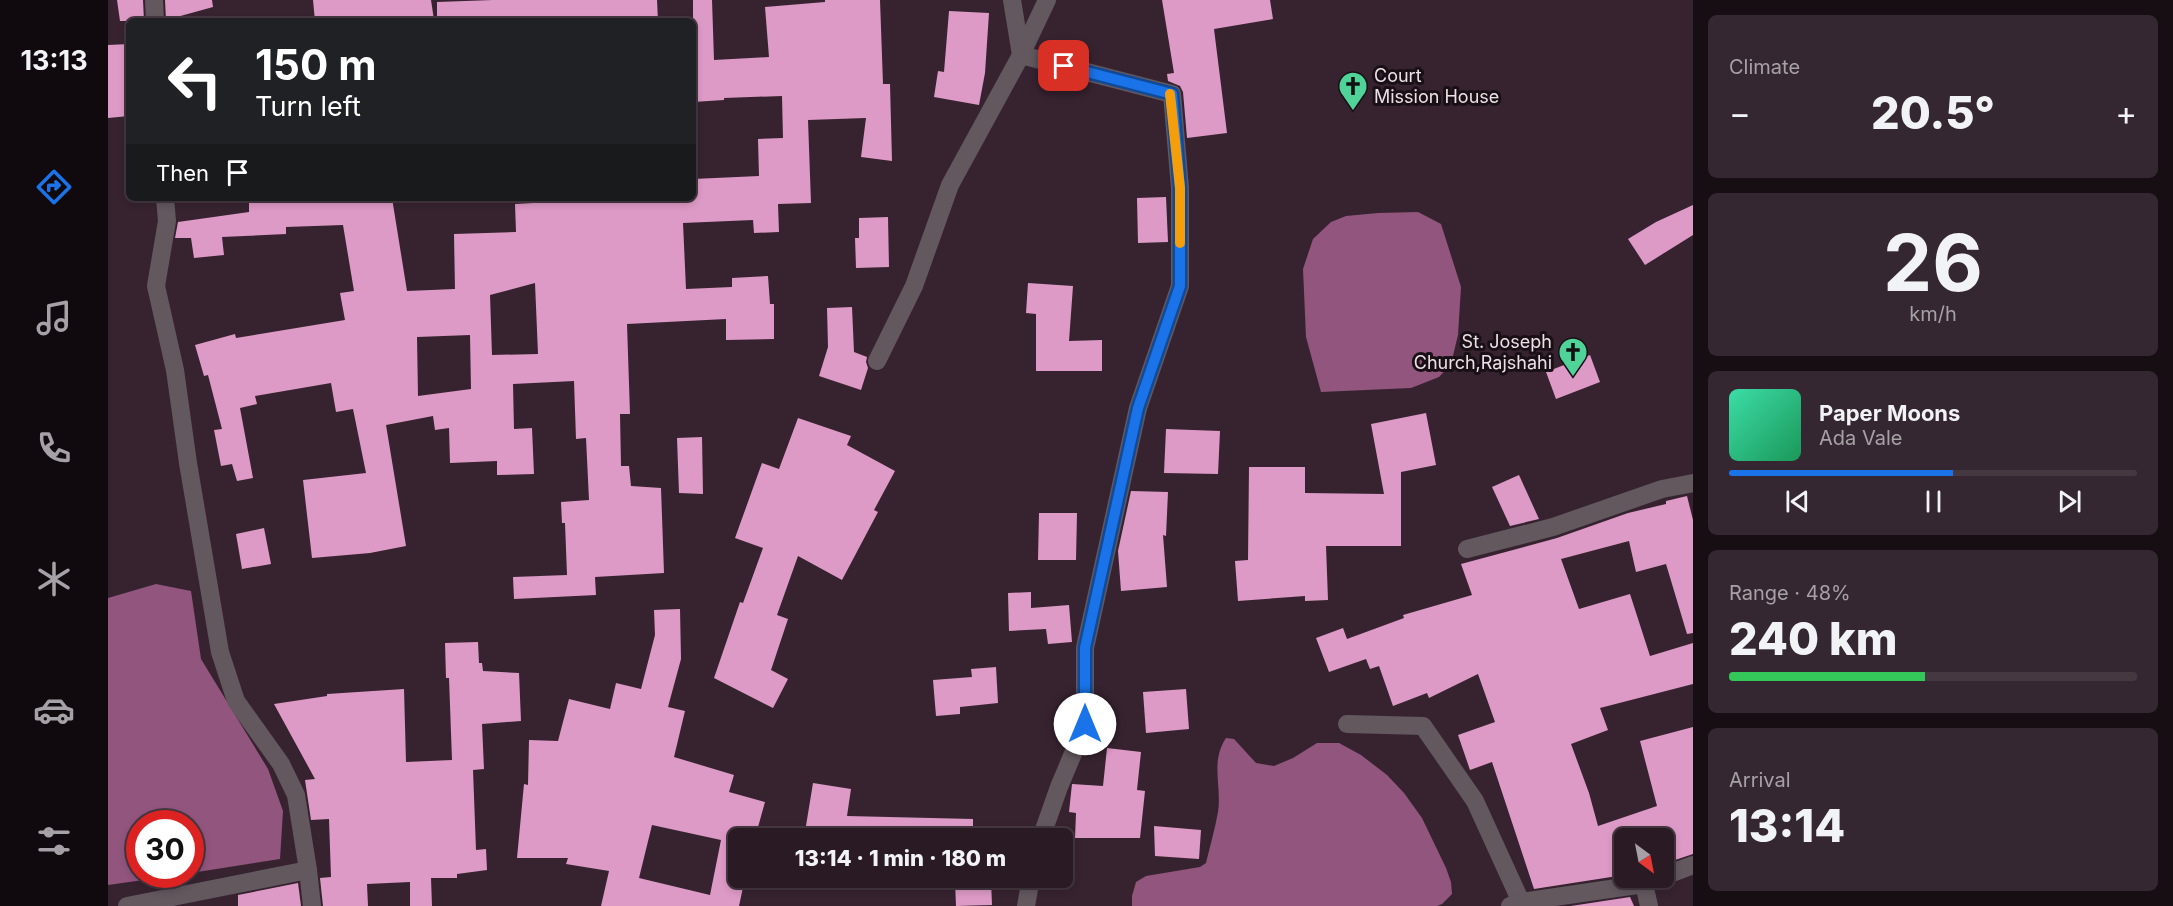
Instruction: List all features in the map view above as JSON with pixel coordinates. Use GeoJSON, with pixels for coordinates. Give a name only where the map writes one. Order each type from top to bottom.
{"type":"FeatureCollection","features":[{"type":"Feature","properties":{"kind":"street"},"geometry":{"type":"LineString","coordinates":[[154,0],[155,18]]}},
{"type":"Feature","properties":{"kind":"street"},"geometry":{"type":"LineString","coordinates":[[1012,0],[1021,55]]}},
{"type":"Feature","properties":{"kind":"street"},"geometry":{"type":"LineString","coordinates":[[877,361],[914,286],[950,185],[1021,55],[1047,0]]}},
{"type":"Feature","properties":{"kind":"street"},"geometry":{"type":"LineString","coordinates":[[1021,55],[1172,94],[1180,188],[1180,286],[1138,408],[1085,648],[1085,724],[1045,828]]}},
{"type":"Feature","properties":{"kind":"street"},"geometry":{"type":"LineString","coordinates":[[165,201],[167,221],[156,286],[175,370],[188,463],[220,652],[236,701],[281,764],[296,795],[312,906]]}},
{"type":"Feature","properties":{"kind":"street"},"geometry":{"type":"LineString","coordinates":[[1467,549],[1553,527],[1662,489],[1693,483]]}},
{"type":"Feature","properties":{"kind":"street"},"geometry":{"type":"LineString","coordinates":[[1347,724],[1423,726],[1475,801],[1516,904],[1614,886]]}},
{"type":"Feature","properties":{"kind":"street"},"geometry":{"type":"LineString","coordinates":[[1674,872],[1693,865]]}},
{"type":"Feature","properties":{"kind":"street"},"geometry":{"type":"LineString","coordinates":[[127,906],[308,870]]}},
{"type":"Feature","properties":{"kind":"street"},"geometry":{"type":"LineString","coordinates":[[1026,906],[1029,888]]}},
{"type":"Feature","properties":{"kind":"street"},"geometry":{"type":"LineString","coordinates":[[1649,906],[1654,888]]}},
{"type":"Feature","properties":{"kind":"shaded area"},"geometry":{"type":"Polygon","coordinates":[[[1418,212],[1441,224],[1461,287],[1458,335],[1451,364],[1439,377],[1411,388],[1321,392],[1306,337],[1303,269],[1313,239],[1331,222],[1346,216],[1418,212]]]}},
{"type":"Feature","properties":{"kind":"shaded area"},"geometry":{"type":"Polygon","coordinates":[[[156,584],[191,591],[201,659],[268,769],[283,811],[280,859],[204,871],[204,810],[126,810],[126,882],[108,885],[108,598],[156,584]]]}},
{"type":"Feature","properties":{"kind":"shaded area"},"geometry":{"type":"Polygon","coordinates":[[[1226,738],[1234,739],[1256,763],[1274,766],[1293,758],[1317,743],[1339,743],[1361,755],[1387,775],[1404,793],[1422,818],[1446,868],[1452,894],[1437,906],[1132,906],[1136,882],[1146,876],[1200,867],[1206,863],[1218,812],[1217,765],[1221,747],[1226,738]]]}},
{"type":"Feature","properties":{"kind":"building"},"geometry":{"type":"Polygon","coordinates":[[[117,0],[143,0],[144,18],[126,18],[126,21],[120,21],[117,0]]]}},
{"type":"Feature","properties":{"kind":"building"},"geometry":{"type":"Polygon","coordinates":[[[165,0],[212,0],[213,7],[166,18],[165,0]]]}},
{"type":"Feature","properties":{"kind":"building"},"geometry":{"type":"Polygon","coordinates":[[[313,0],[431,0],[434,18],[315,18],[313,0]]]}},
{"type":"Feature","properties":{"kind":"building"},"geometry":{"type":"Polygon","coordinates":[[[657,0],[658,18],[437,18],[437,2],[657,0]]]}},
{"type":"Feature","properties":{"kind":"building"},"geometry":{"type":"Polygon","coordinates":[[[693,0],[712,0],[714,60],[769,57],[765,7],[825,2],[825,0],[880,0],[883,84],[890,84],[892,161],[861,157],[866,118],[808,120],[811,203],[778,204],[779,232],[754,233],[753,220],[683,223],[686,289],[732,287],[732,278],[768,276],[770,304],[774,304],[774,339],[726,340],[726,319],[627,324],[630,414],[620,414],[621,466],[629,466],[631,486],[661,488],[664,573],[595,577],[596,595],[514,599],[513,577],[567,575],[565,523],[562,523],[561,502],[589,500],[586,438],[576,439],[574,381],[513,384],[514,429],[532,428],[534,474],[497,475],[497,461],[450,463],[449,428],[435,430],[433,416],[386,425],[406,546],[370,553],[312,558],[303,480],[366,473],[353,409],[336,412],[331,383],[255,396],[257,404],[240,408],[253,478],[237,481],[232,464],[221,466],[214,430],[222,429],[208,375],[204,376],[195,345],[235,334],[236,338],[345,320],[340,293],[354,291],[343,225],[286,227],[286,234],[222,237],[224,255],[194,258],[191,238],[175,238],[178,222],[249,212],[249,201],[392,201],[407,291],[455,289],[454,234],[516,232],[515,204],[572,201],[696,201],[696,179],[759,176],[758,139],[783,138],[782,96],[724,98],[724,100],[696,102],[696,18],[693,18],[693,0]],[[535,283],[490,295],[492,355],[538,354],[535,283]],[[470,335],[417,337],[418,396],[471,389],[470,335]]]}},
{"type":"Feature","properties":{"kind":"building"},"geometry":{"type":"Polygon","coordinates":[[[1162,0],[1270,0],[1273,19],[1214,29],[1227,133],[1187,138],[1183,92],[1180,86],[1168,81],[1167,74],[1174,73],[1162,0]]]}},
{"type":"Feature","properties":{"kind":"building"},"geometry":{"type":"Polygon","coordinates":[[[949,11],[989,13],[985,73],[979,105],[934,97],[938,71],[944,72],[949,11]]]}},
{"type":"Feature","properties":{"kind":"building"},"geometry":{"type":"Polygon","coordinates":[[[126,44],[126,116],[108,118],[108,45],[126,44]]]}},
{"type":"Feature","properties":{"kind":"building"},"geometry":{"type":"Polygon","coordinates":[[[1166,197],[1168,242],[1138,243],[1137,198],[1166,197]]]}},
{"type":"Feature","properties":{"kind":"building"},"geometry":{"type":"Polygon","coordinates":[[[1693,205],[1693,235],[1645,265],[1628,239],[1656,222],[1693,205]]]}},
{"type":"Feature","properties":{"kind":"building"},"geometry":{"type":"Polygon","coordinates":[[[888,217],[889,267],[856,268],[855,238],[859,238],[859,218],[888,217]]]}},
{"type":"Feature","properties":{"kind":"building"},"geometry":{"type":"Polygon","coordinates":[[[1028,283],[1073,286],[1069,341],[1102,340],[1102,371],[1036,371],[1036,314],[1026,313],[1028,283]]]}},
{"type":"Feature","properties":{"kind":"building"},"geometry":{"type":"Polygon","coordinates":[[[852,307],[854,352],[867,357],[868,368],[861,390],[819,376],[828,347],[827,308],[852,307]]]}},
{"type":"Feature","properties":{"kind":"building","name":"St. Joseph Church,Rajshahi"},"geometry":{"type":"Polygon","coordinates":[[[1590,355],[1600,382],[1556,399],[1546,372],[1590,355]]]}},
{"type":"Feature","properties":{"kind":"building"},"geometry":{"type":"Polygon","coordinates":[[[1426,413],[1436,465],[1401,472],[1401,546],[1326,546],[1328,600],[1305,601],[1305,596],[1238,601],[1235,561],[1248,560],[1249,467],[1305,467],[1305,493],[1384,494],[1371,424],[1426,413]]]}},
{"type":"Feature","properties":{"kind":"building"},"geometry":{"type":"Polygon","coordinates":[[[798,418],[851,436],[847,445],[895,471],[874,510],[878,512],[842,580],[798,556],[777,615],[788,619],[771,670],[788,679],[773,708],[714,678],[740,602],[743,603],[763,548],[735,538],[762,463],[779,469],[798,418]]]}},
{"type":"Feature","properties":{"kind":"building"},"geometry":{"type":"Polygon","coordinates":[[[1166,429],[1220,431],[1218,474],[1164,473],[1166,429]]]}},
{"type":"Feature","properties":{"kind":"building"},"geometry":{"type":"Polygon","coordinates":[[[702,437],[703,494],[679,493],[677,438],[702,437]]]}},
{"type":"Feature","properties":{"kind":"building"},"geometry":{"type":"Polygon","coordinates":[[[1519,475],[1539,519],[1510,526],[1492,487],[1519,475]]]}},
{"type":"Feature","properties":{"kind":"building"},"geometry":{"type":"Polygon","coordinates":[[[1131,491],[1168,492],[1166,536],[1163,535],[1167,587],[1121,591],[1118,551],[1131,491]]]}},
{"type":"Feature","properties":{"kind":"building"},"geometry":{"type":"Polygon","coordinates":[[[1687,496],[1693,520],[1693,633],[1687,634],[1666,564],[1636,572],[1629,541],[1561,559],[1579,609],[1630,594],[1650,656],[1693,643],[1693,684],[1600,708],[1608,730],[1571,744],[1598,826],[1657,806],[1640,741],[1693,727],[1693,854],[1675,860],[1674,828],[1614,828],[1614,877],[1534,889],[1492,762],[1470,770],[1458,735],[1495,722],[1478,674],[1429,698],[1427,693],[1393,706],[1379,666],[1370,669],[1366,659],[1329,672],[1316,638],[1343,628],[1347,639],[1404,618],[1403,615],[1472,595],[1461,564],[1557,538],[1628,513],[1666,504],[1666,501],[1687,496]]]}},
{"type":"Feature","properties":{"kind":"building"},"geometry":{"type":"Polygon","coordinates":[[[1039,513],[1077,513],[1076,560],[1038,560],[1039,513]]]}},
{"type":"Feature","properties":{"kind":"building"},"geometry":{"type":"Polygon","coordinates":[[[264,528],[271,564],[242,569],[236,534],[264,528]]]}},
{"type":"Feature","properties":{"kind":"building"},"geometry":{"type":"Polygon","coordinates":[[[1031,592],[1031,608],[1069,605],[1072,642],[1048,644],[1046,629],[1009,631],[1008,593],[1031,592]]]}},
{"type":"Feature","properties":{"kind":"building"},"geometry":{"type":"Polygon","coordinates":[[[680,609],[681,659],[668,707],[685,711],[674,757],[734,775],[729,792],[765,802],[758,828],[728,828],[728,888],[743,888],[739,906],[601,906],[609,871],[566,864],[568,858],[517,858],[524,784],[528,785],[529,740],[558,741],[569,699],[610,709],[616,683],[641,689],[655,635],[654,610],[680,609]],[[652,825],[639,878],[710,895],[721,840],[652,825]]]}},
{"type":"Feature","properties":{"kind":"building"},"geometry":{"type":"Polygon","coordinates":[[[478,642],[479,663],[482,663],[483,671],[519,673],[521,721],[482,724],[484,769],[473,770],[476,850],[486,849],[487,870],[457,874],[457,878],[431,878],[432,906],[410,906],[410,882],[367,884],[368,906],[323,906],[320,878],[331,877],[329,819],[311,820],[305,780],[315,779],[274,704],[327,696],[327,694],[404,689],[406,762],[452,760],[449,678],[446,678],[445,643],[478,642]]]}},
{"type":"Feature","properties":{"kind":"building"},"geometry":{"type":"Polygon","coordinates":[[[996,667],[998,703],[960,707],[960,714],[936,716],[933,680],[972,677],[971,669],[996,667]]]}},
{"type":"Feature","properties":{"kind":"building"},"geometry":{"type":"Polygon","coordinates":[[[1186,689],[1189,729],[1146,733],[1143,692],[1186,689]]]}},
{"type":"Feature","properties":{"kind":"building"},"geometry":{"type":"Polygon","coordinates":[[[1107,748],[1141,752],[1137,790],[1145,791],[1140,838],[1075,838],[1076,813],[1069,812],[1072,784],[1103,786],[1107,748]]]}},
{"type":"Feature","properties":{"kind":"building"},"geometry":{"type":"Polygon","coordinates":[[[813,783],[851,789],[847,816],[973,819],[973,828],[806,828],[813,783]]]}},
{"type":"Feature","properties":{"kind":"building"},"geometry":{"type":"Polygon","coordinates":[[[1154,826],[1201,830],[1199,859],[1155,856],[1154,826]]]}},
{"type":"Feature","properties":{"kind":"building"},"geometry":{"type":"Polygon","coordinates":[[[298,883],[301,906],[238,906],[238,895],[298,883]]]}},
{"type":"Feature","properties":{"kind":"building"},"geometry":{"type":"Polygon","coordinates":[[[955,888],[991,888],[992,905],[956,906],[955,888]]]}},
{"type":"Feature","properties":{"kind":"building"},"geometry":{"type":"Polygon","coordinates":[[[1630,897],[1634,906],[1571,906],[1630,897]]]}},
{"type":"Feature","properties":{"kind":"slow traffic"},"geometry":{"type":"LineString","coordinates":[[1170,94],[1172,94],[1180,188],[1180,243]]}},
{"type":"Feature","properties":{"kind":"place","name":"Court Mission House"},"geometry":{"type":"Point","coordinates":[1353,112]}},
{"type":"Feature","properties":{"kind":"place","name":"St. Joseph Church,Rajshahi"},"geometry":{"type":"Point","coordinates":[1573,378]}},
{"type":"Feature","properties":{"kind":"route"},"geometry":{"type":"LineString","coordinates":[[1064,66],[1172,94],[1180,188],[1180,286],[1138,408],[1085,648],[1085,724]]}}]}
